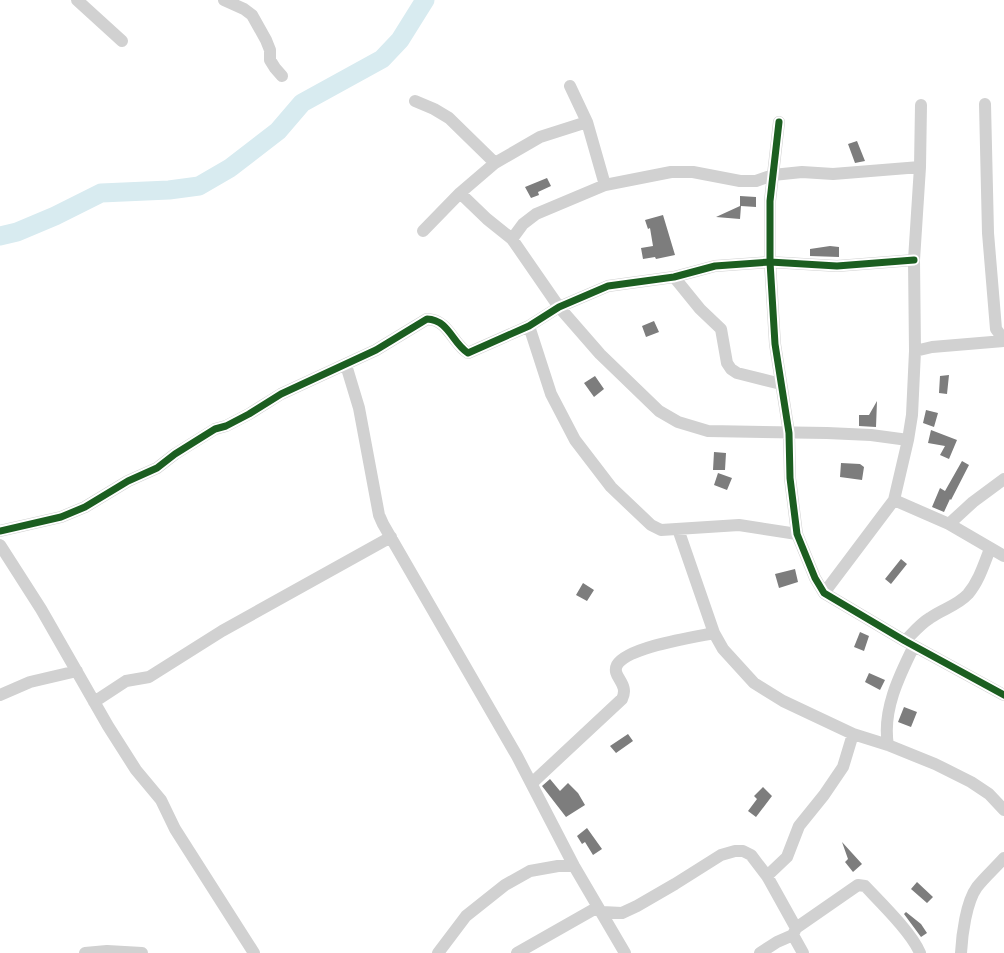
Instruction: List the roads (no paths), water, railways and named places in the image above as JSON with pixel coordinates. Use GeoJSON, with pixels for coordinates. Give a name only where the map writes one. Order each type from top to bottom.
{"type":"FeatureCollection","features":[{"type":"Feature","properties":{"kind":"street"},"geometry":{"type":"LineString","coordinates":[[77,0],[122,41]]}},
{"type":"Feature","properties":{"kind":"street"},"geometry":{"type":"LineString","coordinates":[[224,0],[252,15],[270,50],[270,60],[282,76]]}},
{"type":"Feature","properties":{"kind":"street"},"geometry":{"type":"LineString","coordinates":[[570,86],[587,122],[605,185]]}},
{"type":"Feature","properties":{"kind":"street"},"geometry":{"type":"LineString","coordinates":[[415,101],[449,118],[495,163]]}},
{"type":"Feature","properties":{"kind":"street"},"geometry":{"type":"LineString","coordinates":[[915,351],[932,346],[989,344],[1001,337],[988,233],[985,104]]}},
{"type":"Feature","properties":{"kind":"street"},"geometry":{"type":"LineString","coordinates":[[824,593],[894,500],[908,440],[915,351],[914,260],[921,105]]}},
{"type":"Feature","properties":{"kind":"street"},"geometry":{"type":"LineString","coordinates":[[423,231],[460,193],[495,163],[540,137],[587,122]]}},
{"type":"Feature","properties":{"kind":"street"},"geometry":{"type":"LineString","coordinates":[[779,122],[770,201],[770,262],[775,344],[789,433],[790,478],[797,534],[824,593],[1004,695]]}},
{"type":"Feature","properties":{"kind":"street"},"geometry":{"type":"LineString","coordinates":[[512,239],[523,224],[536,214],[605,185],[671,172],[693,172],[740,181],[756,181],[773,175],[802,172],[833,174],[920,167]]}},
{"type":"Feature","properties":{"kind":"street"},"geometry":{"type":"LineString","coordinates":[[460,193],[512,239],[559,307],[600,354],[659,411],[678,422],[708,431],[871,435],[908,440]]}},
{"type":"Feature","properties":{"kind":"street"},"geometry":{"type":"LineString","coordinates":[[0,531],[61,517],[85,508],[128,481],[157,468],[215,429],[237,420],[281,394],[376,350],[427,319],[435,319],[443,324],[468,353],[529,326],[559,307],[608,286],[674,277],[715,266],[770,262],[837,266],[914,260]]}},
{"type":"Feature","properties":{"kind":"street"},"geometry":{"type":"LineString","coordinates":[[674,277],[720,329],[727,363],[731,369],[737,373],[781,384]]}},
{"type":"Feature","properties":{"kind":"street"},"geometry":{"type":"LineString","coordinates":[[529,326],[551,394],[575,440],[611,487],[651,525],[661,530],[739,525],[797,534]]}},
{"type":"Feature","properties":{"kind":"street"},"geometry":{"type":"LineString","coordinates":[[346,365],[359,408],[379,515],[532,783],[574,866],[625,953]]}},
{"type":"Feature","properties":{"kind":"street"},"geometry":{"type":"LineString","coordinates":[[948,524],[1004,479]]}},
{"type":"Feature","properties":{"kind":"street"},"geometry":{"type":"LineString","coordinates":[[894,500],[948,524],[1004,556]]}},
{"type":"Feature","properties":{"kind":"street"},"geometry":{"type":"LineString","coordinates":[[678,529],[714,633],[723,649],[754,684],[783,701],[853,734],[935,764],[971,782],[989,794],[1004,810]]}},
{"type":"Feature","properties":{"kind":"street"},"geometry":{"type":"LineString","coordinates":[[94,702],[126,681],[149,677],[222,631],[391,537]]}},
{"type":"Feature","properties":{"kind":"street"},"geometry":{"type":"LineString","coordinates":[[0,545],[136,770],[162,800],[182,840],[254,953]]}},
{"type":"Feature","properties":{"kind":"street"},"geometry":{"type":"LineString","coordinates":[[888,745],[888,716],[910,644],[920,626],[969,593],[990,549]]}},
{"type":"Feature","properties":{"kind":"street"},"geometry":{"type":"LineString","coordinates":[[532,783],[622,699],[625,687],[616,672],[619,662],[656,645],[714,633]]}},
{"type":"Feature","properties":{"kind":"street"},"geometry":{"type":"LineString","coordinates":[[0,695],[30,682],[77,671]]}},
{"type":"Feature","properties":{"kind":"street"},"geometry":{"type":"LineString","coordinates":[[767,876],[786,857],[799,826],[843,767],[853,734]]}},
{"type":"Feature","properties":{"kind":"street"},"geometry":{"type":"LineString","coordinates":[[517,953],[600,910],[622,913],[637,906],[722,855],[735,851],[751,855],[767,876],[803,953]]}},
{"type":"Feature","properties":{"kind":"street"},"geometry":{"type":"LineString","coordinates":[[961,953],[972,895],[1004,858]]}},
{"type":"Feature","properties":{"kind":"street"},"geometry":{"type":"LineString","coordinates":[[438,953],[466,916],[505,885],[530,871],[574,866]]}},
{"type":"Feature","properties":{"kind":"street"},"geometry":{"type":"LineString","coordinates":[[760,953],[795,932],[858,885],[865,886],[894,918],[920,953]]}},
{"type":"Feature","properties":{"kind":"street"},"geometry":{"type":"LineString","coordinates":[[85,953],[142,953]]}},
{"type":"Feature","properties":{"kind":"waterway"},"geometry":{"type":"LineString","coordinates":[[0,236],[55,216],[101,193],[199,186],[230,168],[278,131],[302,103],[382,59],[400,40],[425,0]]}}]}
